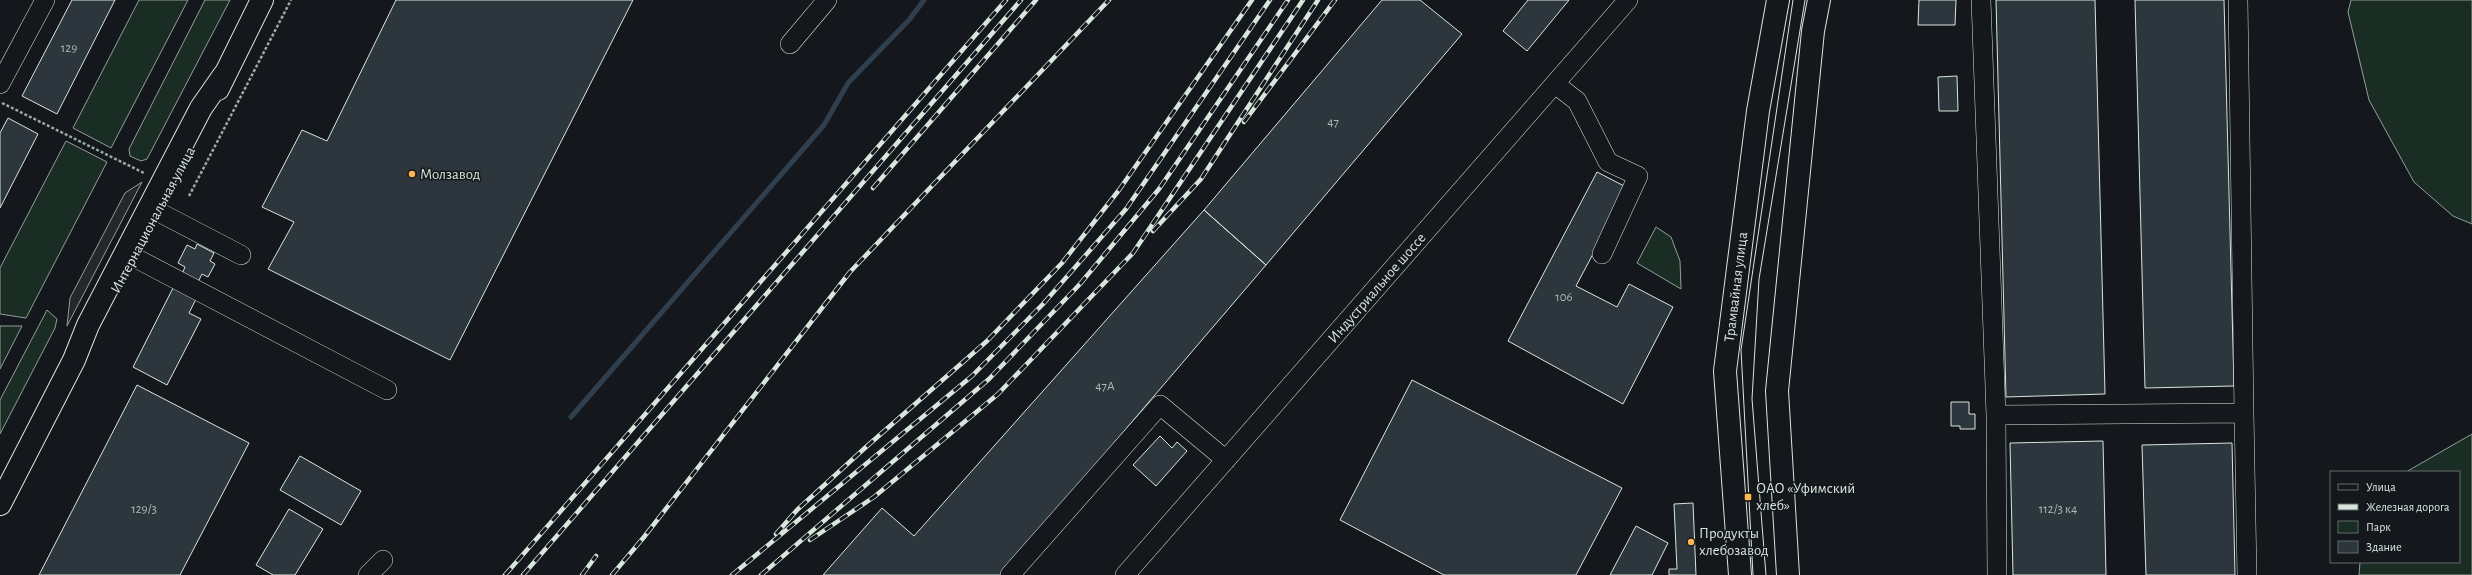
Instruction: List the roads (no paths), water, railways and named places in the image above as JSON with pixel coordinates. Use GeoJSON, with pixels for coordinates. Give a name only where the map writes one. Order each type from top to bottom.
{"type":"FeatureCollection","features":[{"type":"Feature","properties":{"kind":"main road","name":"Интернациональная улица"},"geometry":{"type":"LineString","coordinates":[[0,504],[262,0]]}},
{"type":"Feature","properties":{"kind":"main road","name":"Трамвайная улица"},"geometry":{"type":"LineString","coordinates":[[1740,575],[1725,371],[1758,111],[1778,0]]}},
{"type":"Feature","properties":{"kind":"main road"},"geometry":{"type":"LineString","coordinates":[[1788,575],[1777,391],[1813,31],[1819,0]]}},
{"type":"Feature","properties":{"kind":"street"},"geometry":{"type":"LineString","coordinates":[[0,84],[45,0]]}},
{"type":"Feature","properties":{"kind":"street"},"geometry":{"type":"LineString","coordinates":[[790,44],[827,0]]}},
{"type":"Feature","properties":{"kind":"street","name":"Индустриальное шоссе"},"geometry":{"type":"LineString","coordinates":[[1125,575],[1628,0]]}},
{"type":"Feature","properties":{"kind":"street"},"geometry":{"type":"LineString","coordinates":[[1981,0],[1996,415],[1997,575]]}},
{"type":"Feature","properties":{"kind":"street"},"geometry":{"type":"LineString","coordinates":[[2238,0],[2247,575]]}},
{"type":"Feature","properties":{"kind":"street"},"geometry":{"type":"LineString","coordinates":[[1555,84],[1577,101],[1608,162],[1638,176],[1602,254]]}},
{"type":"Feature","properties":{"kind":"street"},"geometry":{"type":"LineString","coordinates":[[153,209],[241,255]]}},
{"type":"Feature","properties":{"kind":"street"},"geometry":{"type":"LineString","coordinates":[[130,255],[387,390]]}},
{"type":"Feature","properties":{"kind":"street"},"geometry":{"type":"LineString","coordinates":[[1010,575],[1160,405],[1226,460]]}},
{"type":"Feature","properties":{"kind":"street"},"geometry":{"type":"LineString","coordinates":[[1996,415],[2244,412]]}},
{"type":"Feature","properties":{"kind":"street"},"geometry":{"type":"LineString","coordinates":[[368,575],[384,560]]}},
{"type":"Feature","properties":{"kind":"waterway"},"geometry":{"type":"LineString","coordinates":[[571,417],[824,125],[848,83],[909,20],[924,0]]}},
{"type":"Feature","properties":{"kind":"tram line"},"geometry":{"type":"LineString","coordinates":[[1753,575],[1741,350],[1793,0]]}},
{"type":"Feature","properties":{"kind":"tram line"},"geometry":{"type":"LineString","coordinates":[[1766,575],[1752,399],[1759,279],[1805,0]]}},
{"type":"Feature","properties":{"kind":"railway"},"geometry":{"type":"LineString","coordinates":[[505,575],[1006,0]]}},
{"type":"Feature","properties":{"kind":"railway"},"geometry":{"type":"LineString","coordinates":[[523,575],[1021,0]]}},
{"type":"Feature","properties":{"kind":"railway"},"geometry":{"type":"LineString","coordinates":[[873,188],[1036,0]]}},
{"type":"Feature","properties":{"kind":"railway"},"geometry":{"type":"LineString","coordinates":[[612,575],[644,537],[850,272],[1109,0]]}},
{"type":"Feature","properties":{"kind":"railway"},"geometry":{"type":"LineString","coordinates":[[776,534],[797,510],[866,447],[987,341],[1062,263],[1119,190],[1252,0]]}},
{"type":"Feature","properties":{"kind":"railway"},"geometry":{"type":"LineString","coordinates":[[732,575],[972,376],[1043,304],[1126,209],[1270,0]]}},
{"type":"Feature","properties":{"kind":"railway"},"geometry":{"type":"LineString","coordinates":[[761,575],[989,379],[1080,284],[1159,189],[1288,0]]}},
{"type":"Feature","properties":{"kind":"railway"},"geometry":{"type":"LineString","coordinates":[[810,540],[874,497],[998,394],[1133,253],[1303,0]]}},
{"type":"Feature","properties":{"kind":"railway"},"geometry":{"type":"LineString","coordinates":[[1153,231],[1201,179],[1318,0]]}},
{"type":"Feature","properties":{"kind":"railway"},"geometry":{"type":"LineString","coordinates":[[1244,122],[1335,0]]}},
{"type":"Feature","properties":{"kind":"railway"},"geometry":{"type":"LineString","coordinates":[[582,575],[596,556]]}},
{"type":"Feature","properties":{"kind":"place","name":"Молзавод"},"geometry":{"type":"Point","coordinates":[412,174]}},
{"type":"Feature","properties":{"kind":"place","name":"ОАО «Уфимский хлеб»"},"geometry":{"type":"Point","coordinates":[1748,497]}},
{"type":"Feature","properties":{"kind":"place","name":"Продукты хлебозавод"},"geometry":{"type":"Point","coordinates":[1691,542]}}]}
